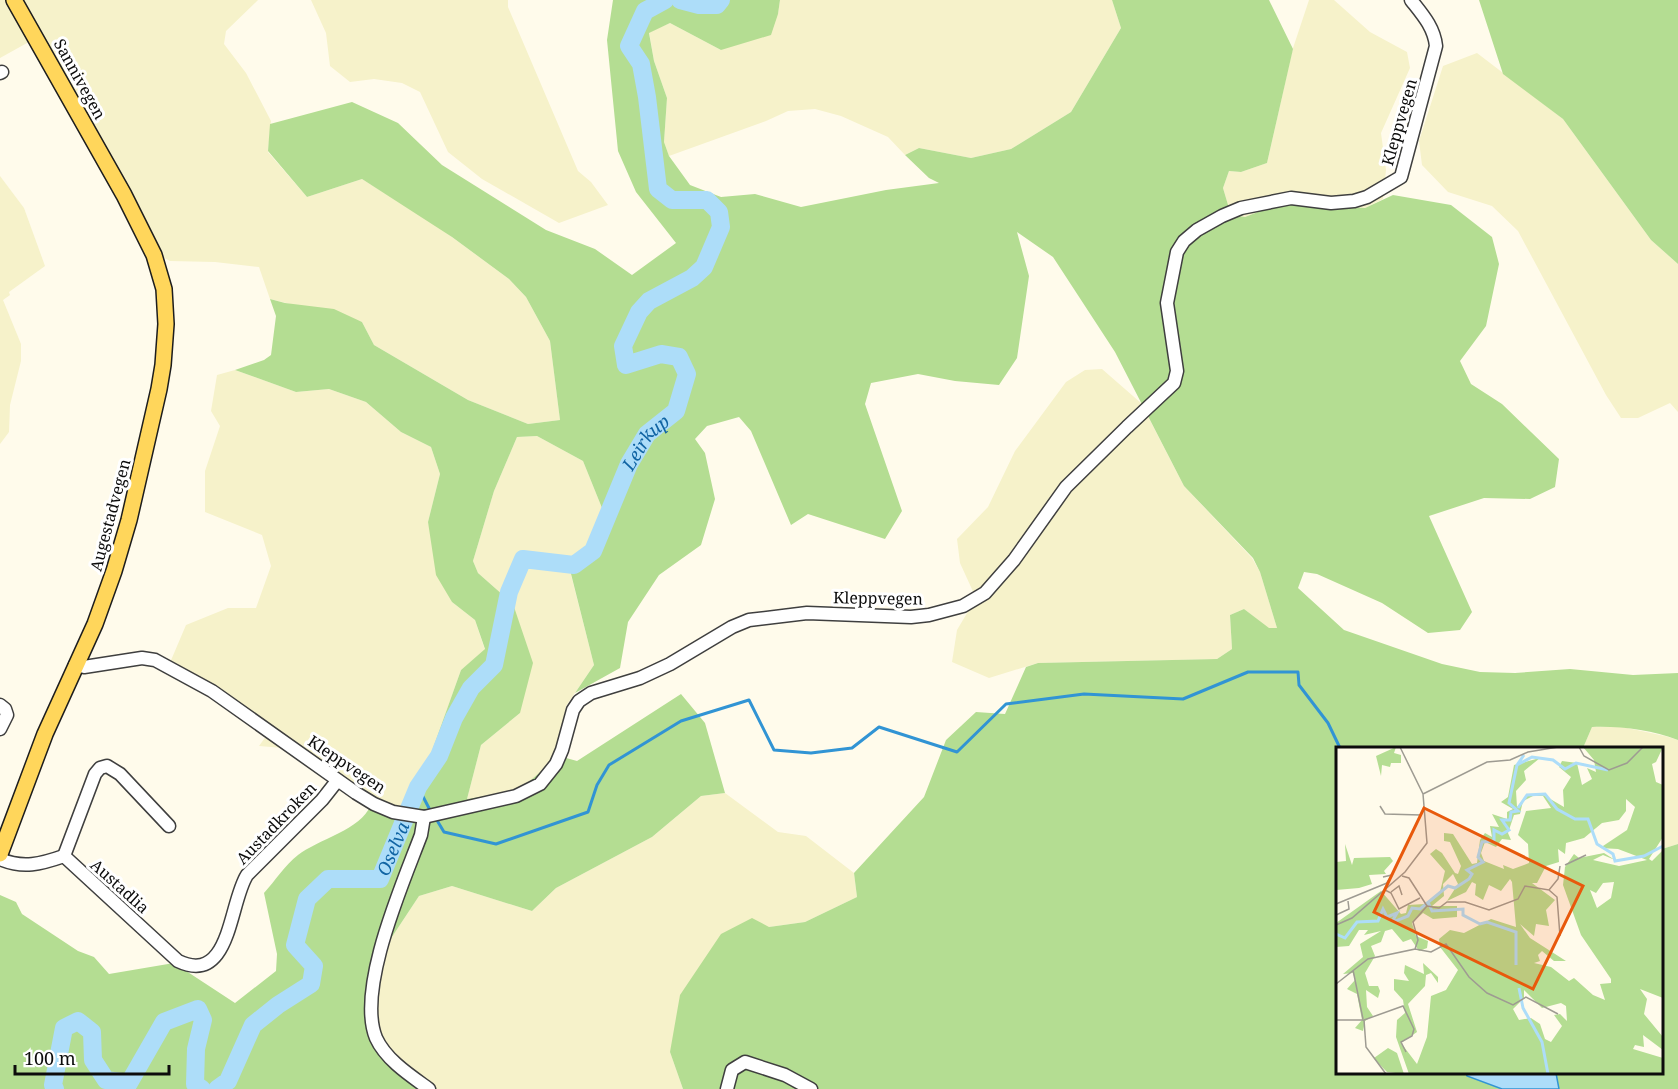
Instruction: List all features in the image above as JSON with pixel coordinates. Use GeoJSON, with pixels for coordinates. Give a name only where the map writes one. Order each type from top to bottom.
{"type":"FeatureCollection","features":[{"type":"Feature","properties":{"kind":"main road","name":"Sannivegen"},"geometry":{"type":"LineString","coordinates":[[14,0],[114,177]]}},
{"type":"Feature","properties":{"kind":"main road","name":"Augestadvegen"},"geometry":{"type":"LineString","coordinates":[[0,854],[45,734],[106,595],[129,520],[160,381],[166,324],[164,289],[158,264],[114,177]]}},
{"type":"Feature","properties":{"kind":"street","name":"Kleppvegen"},"geometry":{"type":"LineString","coordinates":[[75,665],[84,667],[142,658],[155,660],[212,691],[337,781],[374,804],[393,812],[424,817],[516,796],[540,784],[556,764],[573,710],[579,701],[591,693],[640,678],[670,664],[732,627],[749,620],[807,613],[910,617],[963,606],[985,593],[1014,560],[1066,487],[1174,383],[1177,371],[1167,303],[1177,252],[1184,241],[1197,230],[1241,208],[1290,198],[1331,203],[1354,201],[1367,197],[1401,177],[1436,45],[1431,28],[1411,0]]}},
{"type":"Feature","properties":{"kind":"street"},"geometry":{"type":"LineString","coordinates":[[0,705],[5,709],[7,715],[0,729]]}},
{"type":"Feature","properties":{"kind":"street"},"geometry":{"type":"LineString","coordinates":[[0,859],[13,864],[30,866],[64,856],[95,774],[100,768],[107,766],[120,774],[169,826]]}},
{"type":"Feature","properties":{"kind":"street","name":"Austadkroken"},"geometry":{"type":"LineString","coordinates":[[156,940],[184,964],[199,965],[213,960],[224,945],[239,890],[247,875],[322,800],[337,781]]}},
{"type":"Feature","properties":{"kind":"street"},"geometry":{"type":"LineString","coordinates":[[424,817],[421,835],[384,940],[374,980],[371,1006],[376,1038],[384,1050],[398,1065],[429,1089]]}},
{"type":"Feature","properties":{"kind":"street","name":"Austadlia"},"geometry":{"type":"LineString","coordinates":[[64,856],[156,940]]}},
{"type":"Feature","properties":{"kind":"street"},"geometry":{"type":"LineString","coordinates":[[727,1089],[732,1070],[745,1062],[785,1075],[811,1089]]}},
{"type":"Feature","properties":{"kind":"shaded area"},"geometry":{"type":"Polygon","coordinates":[[[0,0],[258,0],[226,31],[224,44],[246,73],[271,121],[268,152],[307,197],[362,179],[437,226],[509,279],[526,297],[550,341],[560,420],[528,424],[468,400],[374,345],[362,322],[270,299],[259,267],[215,262],[170,261],[159,255],[36,38],[0,58],[0,0]]]}},
{"type":"Feature","properties":{"kind":"shaded area"},"geometry":{"type":"Polygon","coordinates":[[[311,0],[508,0],[508,7],[578,171],[591,182],[608,205],[559,223],[482,179],[448,152],[420,92],[402,83],[374,79],[350,82],[330,66],[326,33],[311,0]]]}},
{"type":"Feature","properties":{"kind":"shaded area"},"geometry":{"type":"Polygon","coordinates":[[[780,0],[1112,0],[1121,28],[1071,112],[1011,149],[971,158],[919,148],[905,155],[888,137],[841,116],[815,109],[788,111],[669,156],[664,142],[667,98],[654,61],[649,32],[670,23],[721,50],[778,14],[780,0]]]}},
{"type":"Feature","properties":{"kind":"shaded area"},"geometry":{"type":"Polygon","coordinates":[[[1309,0],[1334,0],[1370,32],[1407,52],[1410,68],[1381,133],[1386,170],[1383,199],[1365,208],[1282,203],[1245,217],[1231,215],[1223,188],[1229,171],[1241,172],[1267,163],[1293,48],[1309,0]]]}},
{"type":"Feature","properties":{"kind":"shaded area"},"geometry":{"type":"Polygon","coordinates":[[[1477,53],[1563,119],[1651,240],[1678,264],[1678,412],[1670,403],[1638,418],[1621,418],[1606,395],[1518,231],[1492,206],[1448,192],[1422,165],[1419,141],[1443,66],[1477,53]]]}},
{"type":"Feature","properties":{"kind":"shaded area"},"geometry":{"type":"Polygon","coordinates":[[[0,176],[24,208],[45,266],[9,292],[10,295],[3,300],[21,344],[21,361],[10,405],[9,432],[0,444],[0,176]]]}},
{"type":"Feature","properties":{"kind":"shaded area"},"geometry":{"type":"Polygon","coordinates":[[[1102,369],[1141,403],[1184,486],[1252,558],[1260,572],[1277,628],[1269,629],[1244,609],[1230,615],[1232,649],[1217,659],[1038,663],[989,678],[952,662],[957,630],[976,598],[960,563],[957,539],[988,507],[1015,451],[1066,382],[1085,370],[1102,369]]]}},
{"type":"Feature","properties":{"kind":"shaded area"},"geometry":{"type":"Polygon","coordinates":[[[235,370],[296,392],[329,389],[366,402],[401,432],[431,447],[440,474],[428,522],[452,602],[475,620],[485,650],[461,670],[413,804],[402,818],[336,786],[283,748],[259,746],[272,728],[169,665],[186,625],[228,608],[256,608],[271,566],[262,535],[205,512],[205,471],[220,426],[211,411],[217,375],[235,370]]]}},
{"type":"Feature","properties":{"kind":"shaded area"},"geometry":{"type":"Polygon","coordinates":[[[537,436],[583,461],[602,508],[606,535],[598,553],[568,563],[594,665],[566,706],[559,756],[518,791],[467,799],[481,745],[520,713],[513,604],[478,573],[473,561],[494,491],[517,437],[537,436]]]}},
{"type":"Feature","properties":{"kind":"shaded area"},"geometry":{"type":"Polygon","coordinates":[[[1618,726],[1678,740],[1678,844],[1663,849],[1663,747],[1583,747],[1592,727],[1618,726]]]}},
{"type":"Feature","properties":{"kind":"shaded area"},"geometry":{"type":"Polygon","coordinates":[[[725,793],[778,832],[806,836],[854,873],[857,897],[805,922],[769,927],[670,1052],[683,1089],[422,1089],[368,1025],[384,949],[419,896],[452,886],[532,911],[556,888],[652,837],[701,796],[725,793]]]}},
{"type":"Feature","properties":{"kind":"green space"},"geometry":{"type":"Polygon","coordinates":[[[613,0],[780,0],[771,35],[721,50],[670,23],[649,33],[654,61],[667,98],[664,142],[669,156],[690,185],[721,197],[755,194],[801,207],[886,190],[939,183],[929,178],[905,155],[919,148],[971,158],[1011,149],[1071,112],[1121,28],[1112,0],[1269,0],[1293,49],[1267,163],[1241,172],[1229,171],[1223,188],[1231,215],[1245,217],[1281,203],[1365,208],[1393,195],[1451,205],[1492,237],[1499,264],[1486,326],[1460,361],[1471,384],[1502,404],[1559,459],[1555,487],[1530,499],[1484,498],[1429,516],[1472,612],[1460,630],[1428,633],[1382,603],[1317,574],[1304,572],[1298,588],[1344,630],[1442,664],[1480,672],[1515,673],[1570,669],[1633,675],[1678,673],[1678,740],[1636,729],[1592,727],[1583,747],[1336,747],[1336,1074],[1466,1074],[1502,1089],[683,1089],[670,1052],[680,995],[721,934],[752,918],[769,927],[805,922],[857,897],[854,873],[924,797],[946,740],[976,712],[1005,714],[1026,667],[1038,663],[1217,659],[1232,649],[1230,615],[1244,609],[1269,628],[1277,628],[1260,572],[1253,558],[1184,486],[1115,352],[1053,257],[1017,232],[1029,276],[1017,358],[999,385],[955,381],[918,374],[871,383],[865,404],[902,511],[885,539],[808,514],[791,525],[751,431],[739,417],[707,426],[695,439],[705,453],[715,499],[701,545],[659,575],[628,622],[620,668],[575,693],[594,665],[568,562],[598,553],[606,535],[602,508],[583,461],[537,436],[517,437],[494,491],[473,561],[478,573],[513,604],[533,663],[520,713],[481,745],[467,799],[518,791],[559,756],[577,761],[681,694],[705,723],[725,793],[701,796],[652,837],[556,888],[532,911],[452,886],[419,896],[384,949],[368,1025],[422,1089],[0,1089],[0,895],[16,902],[22,914],[78,951],[94,957],[109,974],[174,963],[235,1003],[276,971],[277,954],[264,893],[298,855],[349,828],[365,814],[370,806],[402,818],[413,804],[461,670],[485,649],[475,620],[452,602],[436,575],[428,522],[440,474],[431,447],[401,432],[366,402],[329,389],[296,392],[235,370],[264,360],[271,355],[276,316],[270,299],[334,309],[362,322],[374,345],[468,400],[528,424],[560,420],[550,341],[526,297],[509,279],[452,237],[362,179],[307,197],[268,151],[270,124],[352,102],[398,123],[442,165],[546,230],[595,249],[632,275],[676,243],[636,192],[618,151],[607,40],[613,0]]]}},
{"type":"Feature","properties":{"kind":"green space"},"geometry":{"type":"Polygon","coordinates":[[[1479,0],[1678,0],[1678,264],[1651,240],[1563,119],[1503,74],[1479,0]]]}},
{"type":"Feature","properties":{"kind":"green space"},"geometry":{"type":"Polygon","coordinates":[[[1678,844],[1678,1089],[1559,1089],[1556,1074],[1663,1074],[1663,849],[1678,844]]]}},
{"type":"Feature","properties":{"kind":"water"},"geometry":{"type":"Polygon","coordinates":[[[1466,1074],[1556,1074],[1559,1089],[1502,1089],[1466,1074]]]}},
{"type":"Feature","properties":{"kind":"waterway","name":"Leirkup"},"geometry":{"type":"LineString","coordinates":[[217,1089],[228,1081],[253,1025],[278,1005],[311,984],[314,966],[295,945],[307,899],[328,879],[380,879],[418,787],[439,756],[454,718],[471,688],[494,665],[509,592],[523,559],[574,565],[593,551],[629,464],[647,434],[676,411],[687,374],[679,357],[661,354],[626,365],[623,346],[639,312],[649,301],[692,278],[704,267],[721,227],[719,212],[707,200],[672,200],[658,189],[641,64],[629,46],[645,11],[665,0]]}},
{"type":"Feature","properties":{"kind":"waterway","name":"Leirkup"},"geometry":{"type":"LineString","coordinates":[[680,0],[699,5],[717,5],[721,0]]}},
{"type":"Feature","properties":{"kind":"waterway"},"geometry":{"type":"LineString","coordinates":[[435,817],[444,832],[496,844],[588,812],[597,785],[609,765],[681,721],[749,700],[774,750],[811,753],[852,748],[879,727],[957,752],[1006,704],[1084,694],[1183,699],[1248,672],[1298,672],[1299,685],[1328,723],[1340,747]]}},
{"type":"Feature","properties":{"kind":"waterway"},"geometry":{"type":"LineString","coordinates":[[418,787],[431,812]]}},
{"type":"Feature","properties":{"kind":"waterway","name":"Oselva"},"geometry":{"type":"LineString","coordinates":[[55,1089],[53,1085],[64,1028],[78,1021],[92,1032],[93,1060],[106,1080],[129,1083],[164,1022],[198,1009],[203,1020],[196,1049],[195,1084],[202,1089]]}}]}
